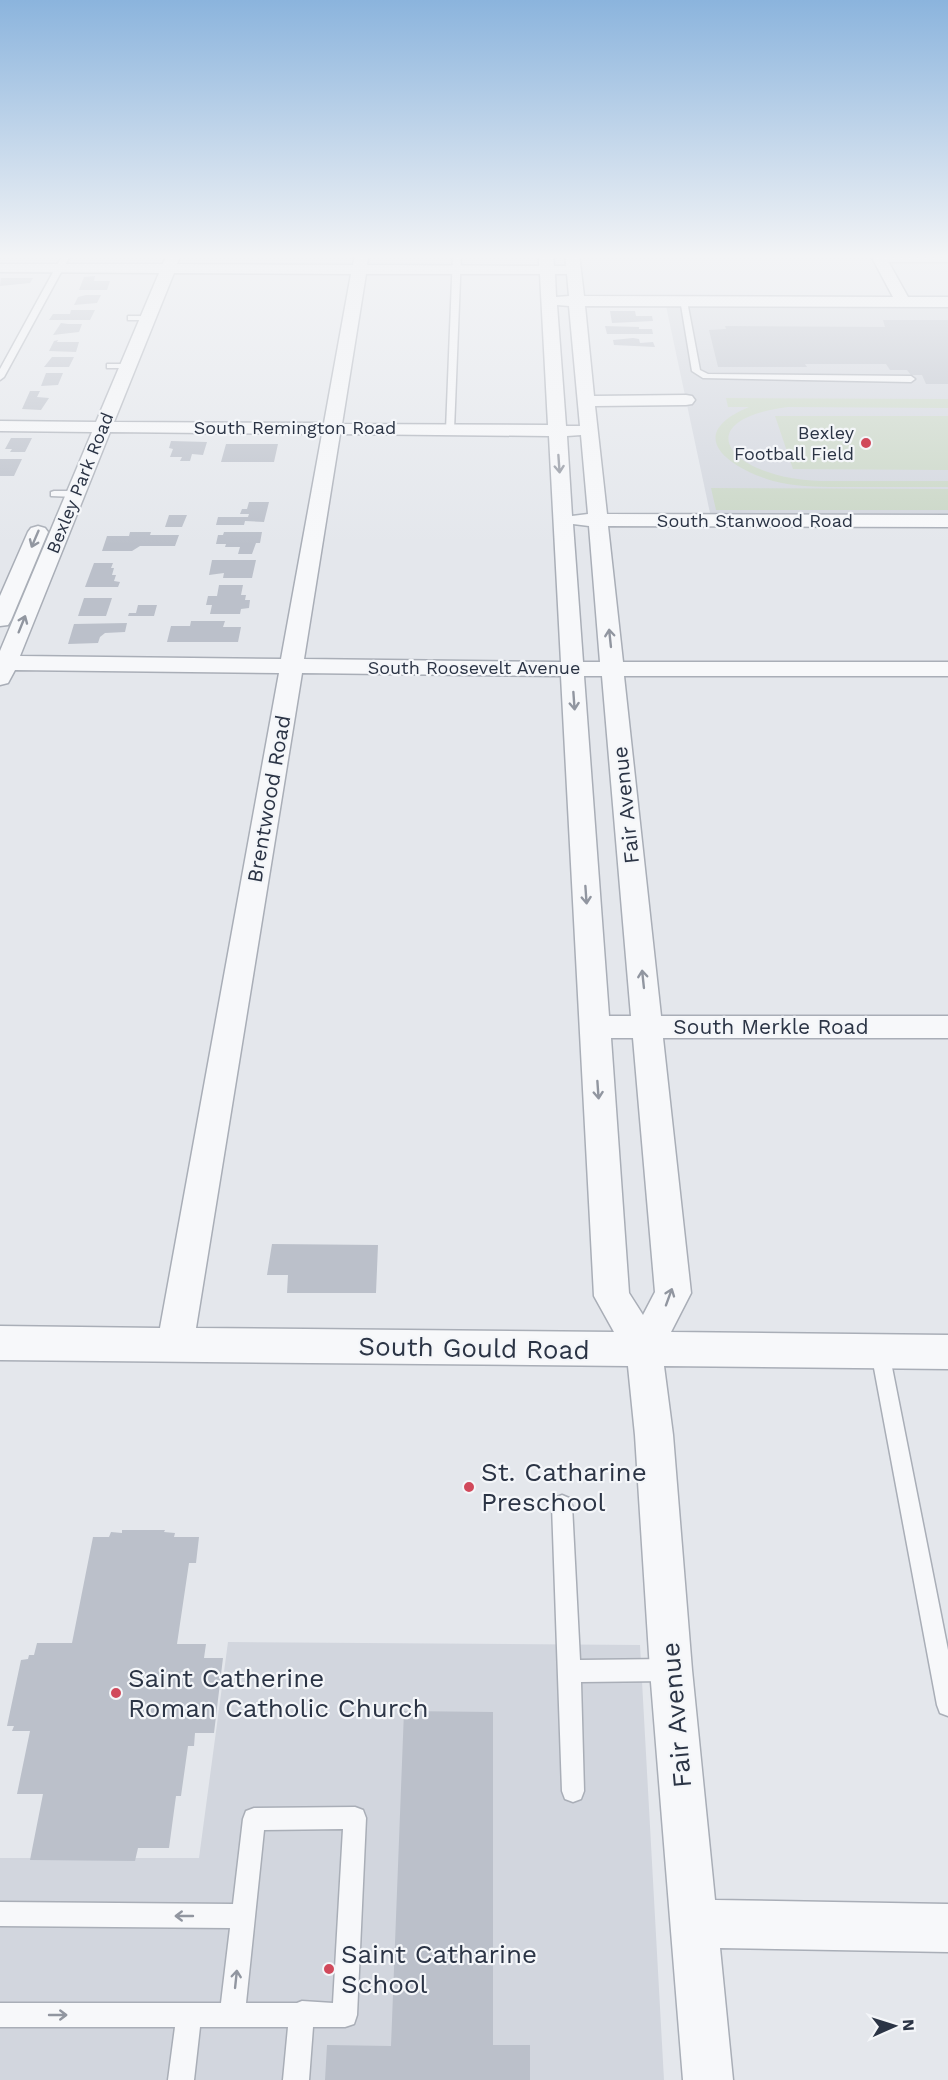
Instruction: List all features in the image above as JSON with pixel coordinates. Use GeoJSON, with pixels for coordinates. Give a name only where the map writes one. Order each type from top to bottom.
{"type":"FeatureCollection","features":[{"type":"Feature","properties":{"kind":"street"},"geometry":{"type":"LineString","coordinates":[[108,371],[116,351]]}},
{"type":"Feature","properties":{"kind":"street","name":"Bexley Park Road"},"geometry":{"type":"LineString","coordinates":[[0,620],[54,494],[128,366],[134,351]]}},
{"type":"Feature","properties":{"kind":"street","name":"Brentwood Road"},"geometry":{"type":"LineString","coordinates":[[175,1345],[345,351]]}},
{"type":"Feature","properties":{"kind":"street","name":"Fair Avenue"},"geometry":{"type":"LineString","coordinates":[[552,351],[612,1296],[644,1349],[654,1435],[671,1670],[696,1924],[708,2080]]}},
{"type":"Feature","properties":{"kind":"street","name":"Fair Avenue"},"geometry":{"type":"LineString","coordinates":[[582,351],[673,1293],[644,1349]]}},
{"type":"Feature","properties":{"kind":"street"},"geometry":{"type":"LineString","coordinates":[[586,401],[686,400]]}},
{"type":"Feature","properties":{"kind":"street","name":"Bexley Park Road"},"geometry":{"type":"LineString","coordinates":[[2,668],[75,494],[93,427],[92,407]]}},
{"type":"Feature","properties":{"kind":"street","name":"South Remington Road"},"geometry":{"type":"LineString","coordinates":[[0,426],[589,431]]}},
{"type":"Feature","properties":{"kind":"street","name":"South Stanwood Road"},"geometry":{"type":"LineString","coordinates":[[563,520],[948,521]]}},
{"type":"Feature","properties":{"kind":"street","name":"South Roosevelt Avenue"},"geometry":{"type":"LineString","coordinates":[[2,668],[292,667],[946,673]]}},
{"type":"Feature","properties":{"kind":"street","name":"South Merkle Road"},"geometry":{"type":"LineString","coordinates":[[595,1027],[948,1027]]}},
{"type":"Feature","properties":{"kind":"street","name":"South Gould Road"},"geometry":{"type":"LineString","coordinates":[[0,1343],[948,1352]]}},
{"type":"Feature","properties":{"kind":"street"},"geometry":{"type":"LineString","coordinates":[[696,1924],[948,1928]]}},
{"type":"Feature","properties":{"kind":"lane"},"geometry":{"type":"LineString","coordinates":[[0,377],[14,351]]}},
{"type":"Feature","properties":{"kind":"lane"},"geometry":{"type":"LineString","coordinates":[[450,430],[453,351]]}},
{"type":"Feature","properties":{"kind":"lane"},"geometry":{"type":"LineString","coordinates":[[692,351],[696,371],[706,376],[911,379]]}},
{"type":"Feature","properties":{"kind":"lane"},"geometry":{"type":"LineString","coordinates":[[108,371],[128,366]]}},
{"type":"Feature","properties":{"kind":"lane"},"geometry":{"type":"LineString","coordinates":[[54,494],[75,494]]}},
{"type":"Feature","properties":{"kind":"lane"},"geometry":{"type":"LineString","coordinates":[[24,565],[46,565]]}},
{"type":"Feature","properties":{"kind":"lane"},"geometry":{"type":"LineString","coordinates":[[880,1352],[948,1705]]}},
{"type":"Feature","properties":{"kind":"lane"},"geometry":{"type":"LineString","coordinates":[[562,1505],[573,1791]]}},
{"type":"Feature","properties":{"kind":"lane"},"geometry":{"type":"LineString","coordinates":[[570,1671],[671,1670]]}},
{"type":"Feature","properties":{"kind":"lane"},"geometry":{"type":"LineString","coordinates":[[0,2015],[189,2016],[232,2015],[302,2013],[345,2015],[355,1818],[254,1819],[232,2015]]}},
{"type":"Feature","properties":{"kind":"lane"},"geometry":{"type":"LineString","coordinates":[[0,1914],[243,1916]]}},
{"type":"Feature","properties":{"kind":"lane"},"geometry":{"type":"LineString","coordinates":[[296,2080],[302,2013]]}},
{"type":"Feature","properties":{"kind":"lane"},"geometry":{"type":"LineString","coordinates":[[181,2080],[189,2016]]}},
{"type":"Feature","properties":{"kind":"shaded area"},"geometry":{"type":"Polygon","coordinates":[[[676,351],[948,351],[948,514],[710,513],[676,351]]]}},
{"type":"Feature","properties":{"kind":"shaded area","name":"Saint Catharine School"},"geometry":{"type":"Polygon","coordinates":[[[228,1642],[640,1645],[664,2080],[0,2080],[0,1858],[199,1858],[228,1642]]]}},
{"type":"Feature","properties":{"kind":"green space"},"geometry":{"type":"Polygon","coordinates":[[[726,398],[948,399],[948,408],[788,407],[759,413],[740,421],[730,431],[729,442],[735,453],[748,463],[767,472],[791,478],[821,481],[948,481],[948,487],[814,487],[773,481],[757,475],[741,468],[719,450],[716,439],[718,429],[729,418],[749,407],[728,407],[726,398]]]}},
{"type":"Feature","properties":{"kind":"green space","name":"Bexley Football Field"},"geometry":{"type":"Polygon","coordinates":[[[775,416],[948,416],[948,470],[793,469],[775,416]]]}},
{"type":"Feature","properties":{"kind":"green space"},"geometry":{"type":"Polygon","coordinates":[[[711,488],[948,489],[948,510],[716,510],[711,488]]]}},
{"type":"Feature","properties":{"kind":"building"},"geometry":{"type":"Polygon","coordinates":[[[714,351],[948,351],[948,384],[926,384],[922,375],[911,375],[907,370],[890,370],[886,364],[718,367],[714,351]]]}},
{"type":"Feature","properties":{"kind":"building"},"geometry":{"type":"Polygon","coordinates":[[[52,357],[74,357],[69,367],[44,367],[52,357]]]}},
{"type":"Feature","properties":{"kind":"building"},"geometry":{"type":"Polygon","coordinates":[[[46,373],[63,373],[58,385],[41,386],[46,373]]]}},
{"type":"Feature","properties":{"kind":"building"},"geometry":{"type":"Polygon","coordinates":[[[30,391],[40,391],[37,397],[49,398],[41,410],[22,409],[30,391]]]}},
{"type":"Feature","properties":{"kind":"building"},"geometry":{"type":"Polygon","coordinates":[[[11,438],[32,438],[25,452],[10,452],[12,449],[5,449],[11,438]]]}},
{"type":"Feature","properties":{"kind":"building"},"geometry":{"type":"Polygon","coordinates":[[[171,441],[207,442],[203,455],[192,454],[190,461],[180,461],[182,457],[170,457],[173,449],[169,448],[171,441]]]}},
{"type":"Feature","properties":{"kind":"building"},"geometry":{"type":"Polygon","coordinates":[[[226,444],[278,444],[274,462],[221,462],[226,444]]]}},
{"type":"Feature","properties":{"kind":"building"},"geometry":{"type":"Polygon","coordinates":[[[0,459],[22,459],[14,476],[0,476],[0,459]]]}},
{"type":"Feature","properties":{"kind":"building"},"geometry":{"type":"Polygon","coordinates":[[[249,502],[269,502],[264,522],[245,521],[244,525],[216,525],[218,517],[248,517],[249,514],[240,514],[242,509],[247,509],[249,502]]]}},
{"type":"Feature","properties":{"kind":"building"},"geometry":{"type":"Polygon","coordinates":[[[169,515],[187,515],[182,527],[165,527],[169,515]]]}},
{"type":"Feature","properties":{"kind":"building"},"geometry":{"type":"Polygon","coordinates":[[[130,532],[179,535],[175,546],[140,546],[132,551],[102,551],[107,536],[129,536],[130,532]]]}},
{"type":"Feature","properties":{"kind":"building"},"geometry":{"type":"Polygon","coordinates":[[[224,532],[262,532],[260,543],[256,543],[252,554],[238,554],[240,547],[225,547],[226,544],[216,544],[218,535],[223,535],[224,532]]]}},
{"type":"Feature","properties":{"kind":"building"},"geometry":{"type":"Polygon","coordinates":[[[212,560],[256,560],[252,578],[223,578],[224,573],[209,575],[212,560]]]}},
{"type":"Feature","properties":{"kind":"building"},"geometry":{"type":"Polygon","coordinates":[[[94,563],[113,563],[112,575],[116,575],[114,581],[120,582],[118,587],[85,587],[94,563]]]}},
{"type":"Feature","properties":{"kind":"building"},"geometry":{"type":"Polygon","coordinates":[[[219,585],[243,585],[241,595],[246,595],[245,600],[250,600],[249,608],[241,609],[240,614],[210,614],[212,605],[206,605],[208,596],[217,596],[219,585]]]}},
{"type":"Feature","properties":{"kind":"building"},"geometry":{"type":"Polygon","coordinates":[[[84,598],[112,598],[106,616],[78,616],[84,598]]]}},
{"type":"Feature","properties":{"kind":"building"},"geometry":{"type":"Polygon","coordinates":[[[138,605],[157,605],[154,616],[128,616],[129,613],[136,613],[138,605]]]}},
{"type":"Feature","properties":{"kind":"building"},"geometry":{"type":"Polygon","coordinates":[[[191,621],[225,621],[223,627],[241,627],[238,642],[167,642],[171,626],[190,626],[191,621]]]}},
{"type":"Feature","properties":{"kind":"building"},"geometry":{"type":"Polygon","coordinates":[[[127,623],[125,632],[105,633],[100,637],[98,643],[68,644],[74,624],[127,623]]]}},
{"type":"Feature","properties":{"kind":"building"},"geometry":{"type":"Polygon","coordinates":[[[272,1244],[378,1245],[376,1293],[287,1293],[288,1275],[267,1275],[272,1244]]]}},
{"type":"Feature","properties":{"kind":"building","name":"Saint Catherine Roman Catholic Church"},"geometry":{"type":"Polygon","coordinates":[[[122,1530],[165,1530],[164,1532],[175,1533],[174,1537],[199,1537],[196,1563],[189,1563],[177,1644],[206,1644],[204,1658],[223,1658],[214,1733],[195,1733],[194,1746],[188,1746],[181,1796],[176,1796],[169,1848],[138,1848],[135,1861],[30,1860],[43,1794],[17,1794],[30,1731],[12,1731],[14,1726],[7,1726],[21,1660],[34,1655],[37,1643],[72,1643],[93,1537],[109,1537],[111,1532],[122,1533],[122,1530]]]}},
{"type":"Feature","properties":{"kind":"building"},"geometry":{"type":"Polygon","coordinates":[[[404,1711],[493,1712],[493,2045],[530,2045],[530,2080],[325,2080],[327,2045],[391,2046],[404,1711]]]}},
{"type":"Feature","properties":{"kind":"place","name":"Bexley Football Field"},"geometry":{"type":"Point","coordinates":[866,443]}},
{"type":"Feature","properties":{"kind":"place","name":"St. Catharine Preschool"},"geometry":{"type":"Point","coordinates":[469,1487]}},
{"type":"Feature","properties":{"kind":"place","name":"Saint Catherine Roman Catholic Church"},"geometry":{"type":"Point","coordinates":[116,1693]}},
{"type":"Feature","properties":{"kind":"place","name":"Saint Catharine School"},"geometry":{"type":"Point","coordinates":[329,1969]}}]}
